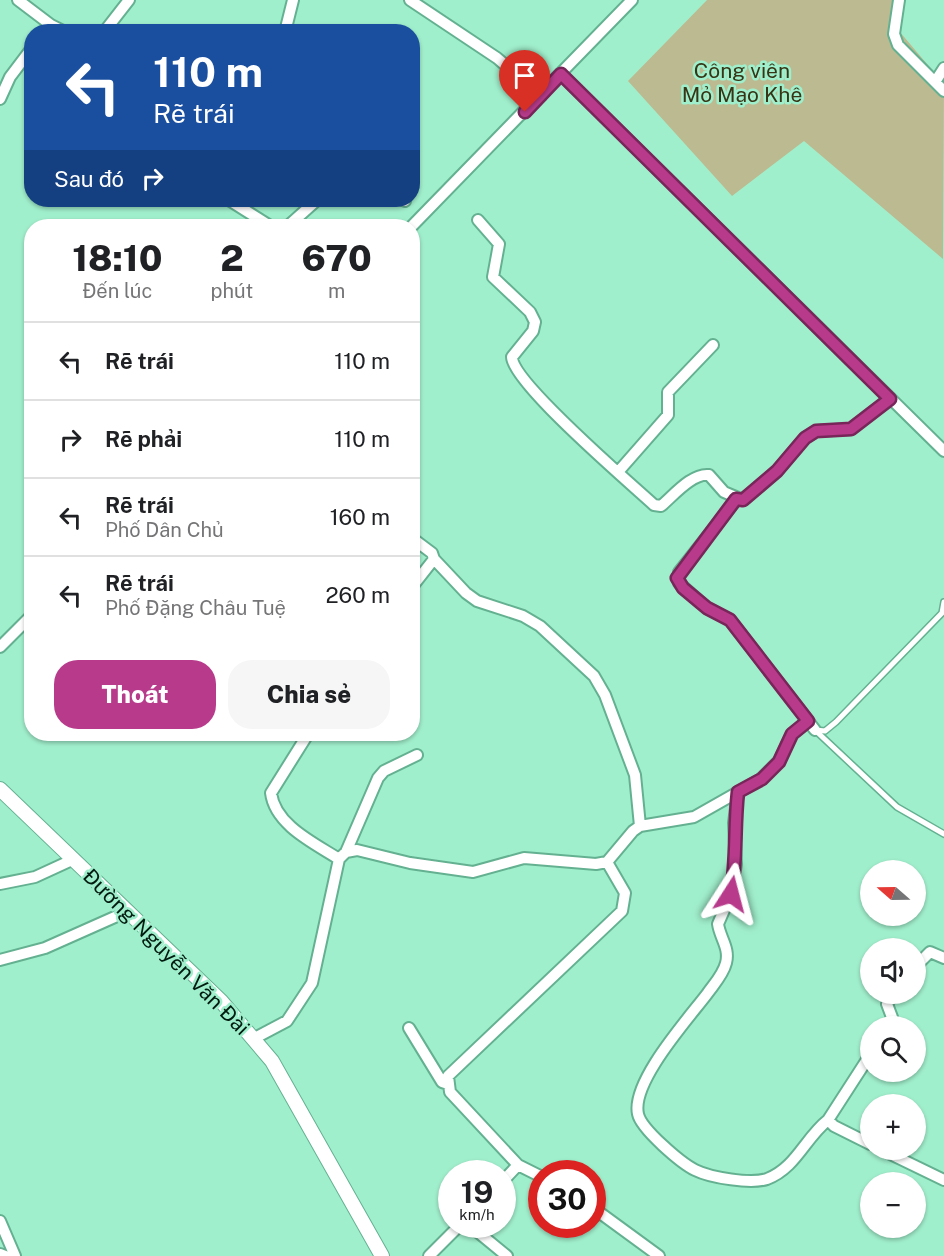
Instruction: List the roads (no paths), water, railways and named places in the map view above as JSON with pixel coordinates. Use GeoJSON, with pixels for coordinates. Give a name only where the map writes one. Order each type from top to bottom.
{"type":"FeatureCollection","features":[{"type":"Feature","properties":{"kind":"street"},"geometry":{"type":"LineString","coordinates":[[18,0],[43,24]]}},
{"type":"Feature","properties":{"kind":"street"},"geometry":{"type":"LineString","coordinates":[[110,24],[129,0]]}},
{"type":"Feature","properties":{"kind":"street"},"geometry":{"type":"LineString","coordinates":[[287,24],[294,0]]}},
{"type":"Feature","properties":{"kind":"street"},"geometry":{"type":"LineString","coordinates":[[410,0],[497,58],[541,96]]}},
{"type":"Feature","properties":{"kind":"street"},"geometry":{"type":"LineString","coordinates":[[419,219],[632,0]]}},
{"type":"Feature","properties":{"kind":"street"},"geometry":{"type":"LineString","coordinates":[[899,0],[894,34],[898,45],[944,91]]}},
{"type":"Feature","properties":{"kind":"street"},"geometry":{"type":"LineString","coordinates":[[0,99],[10,77],[24,59]]}},
{"type":"Feature","properties":{"kind":"street"},"geometry":{"type":"LineString","coordinates":[[935,82],[944,68]]}},
{"type":"Feature","properties":{"kind":"street"},"geometry":{"type":"LineString","coordinates":[[561,74],[944,452]]}},
{"type":"Feature","properties":{"kind":"street"},"geometry":{"type":"LineString","coordinates":[[240,207],[259,219]]}},
{"type":"Feature","properties":{"kind":"street"},"geometry":{"type":"LineString","coordinates":[[296,219],[309,207]]}},
{"type":"Feature","properties":{"kind":"street"},"geometry":{"type":"LineString","coordinates":[[478,220],[498,244],[493,277],[530,312],[535,322],[533,331],[512,357],[515,370],[567,424],[654,505],[661,506],[703,474],[709,475],[724,492],[743,500],[758,489],[805,438],[816,431],[851,429],[890,399]]}},
{"type":"Feature","properties":{"kind":"street"},"geometry":{"type":"LineString","coordinates":[[618,472],[668,415],[668,392],[713,345]]}},
{"type":"Feature","properties":{"kind":"street"},"geometry":{"type":"LineString","coordinates":[[304,741],[271,793],[273,806],[305,837],[342,856],[357,850],[473,872],[524,858],[596,864],[607,862],[640,826],[694,818],[762,779],[779,762],[792,734],[811,725],[730,620],[707,608],[679,583],[679,572],[736,499]]}},
{"type":"Feature","properties":{"kind":"street"},"geometry":{"type":"LineString","coordinates":[[420,544],[432,553],[434,559],[466,593],[483,604],[523,616],[540,626],[594,676],[605,695],[635,775],[640,826]]}},
{"type":"Feature","properties":{"kind":"street"},"geometry":{"type":"LineString","coordinates":[[420,577],[434,559]]}},
{"type":"Feature","properties":{"kind":"street"},"geometry":{"type":"LineString","coordinates":[[0,647],[24,623]]}},
{"type":"Feature","properties":{"kind":"street"},"geometry":{"type":"LineString","coordinates":[[253,1039],[287,1021],[312,983],[342,856],[378,778],[384,771],[417,755]]}},
{"type":"Feature","properties":{"kind":"street","name":"Đường Nguyễn Văn Đài"},"geometry":{"type":"LineString","coordinates":[[0,789],[220,1001],[272,1061],[382,1256]]}},
{"type":"Feature","properties":{"kind":"street"},"geometry":{"type":"LineString","coordinates":[[738,792],[734,823],[736,864],[731,894],[718,924],[728,950],[727,961],[718,979],[657,1061],[639,1094],[637,1113],[642,1124],[696,1171],[733,1180],[766,1179],[792,1164],[816,1130],[828,1120],[860,1070]]}},
{"type":"Feature","properties":{"kind":"street"},"geometry":{"type":"LineString","coordinates":[[0,884],[35,877],[72,860]]}},
{"type":"Feature","properties":{"kind":"street"},"geometry":{"type":"LineString","coordinates":[[528,1170],[518,1165],[450,1092],[448,1076],[622,911],[625,893],[607,862]]}},
{"type":"Feature","properties":{"kind":"street"},"geometry":{"type":"LineString","coordinates":[[0,960],[45,948],[126,912]]}},
{"type":"Feature","properties":{"kind":"street"},"geometry":{"type":"LineString","coordinates":[[926,956],[930,952],[944,958]]}},
{"type":"Feature","properties":{"kind":"street"},"geometry":{"type":"LineString","coordinates":[[409,1028],[442,1082],[448,1083]]}},
{"type":"Feature","properties":{"kind":"street"},"geometry":{"type":"LineString","coordinates":[[828,1120],[834,1126],[860,1139]]}},
{"type":"Feature","properties":{"kind":"street"},"geometry":{"type":"LineString","coordinates":[[903,1160],[944,1180]]}},
{"type":"Feature","properties":{"kind":"street"},"geometry":{"type":"LineString","coordinates":[[606,1217],[660,1256]]}},
{"type":"Feature","properties":{"kind":"street"},"geometry":{"type":"LineString","coordinates":[[0,1221],[15,1256]]}},
{"type":"Feature","properties":{"kind":"street"},"geometry":{"type":"LineString","coordinates":[[429,1256],[447,1238]]}},
{"type":"Feature","properties":{"kind":"street"},"geometry":{"type":"LineString","coordinates":[[485,1238],[507,1256]]}},
{"type":"Feature","properties":{"kind":"street"},"geometry":{"type":"LineString","coordinates":[[0,1254],[5,1256]]}},
{"type":"Feature","properties":{"kind":"lane"},"geometry":{"type":"LineString","coordinates":[[811,725],[825,731],[836,722],[942,613],[944,602]]}},
{"type":"Feature","properties":{"kind":"lane"},"geometry":{"type":"LineString","coordinates":[[811,725],[897,807],[944,834]]}},
{"type":"Feature","properties":{"kind":"park label","name":"Công viên Mỏ Mạo Khê"},"geometry":{"type":"Point","coordinates":[742,83]}}]}
